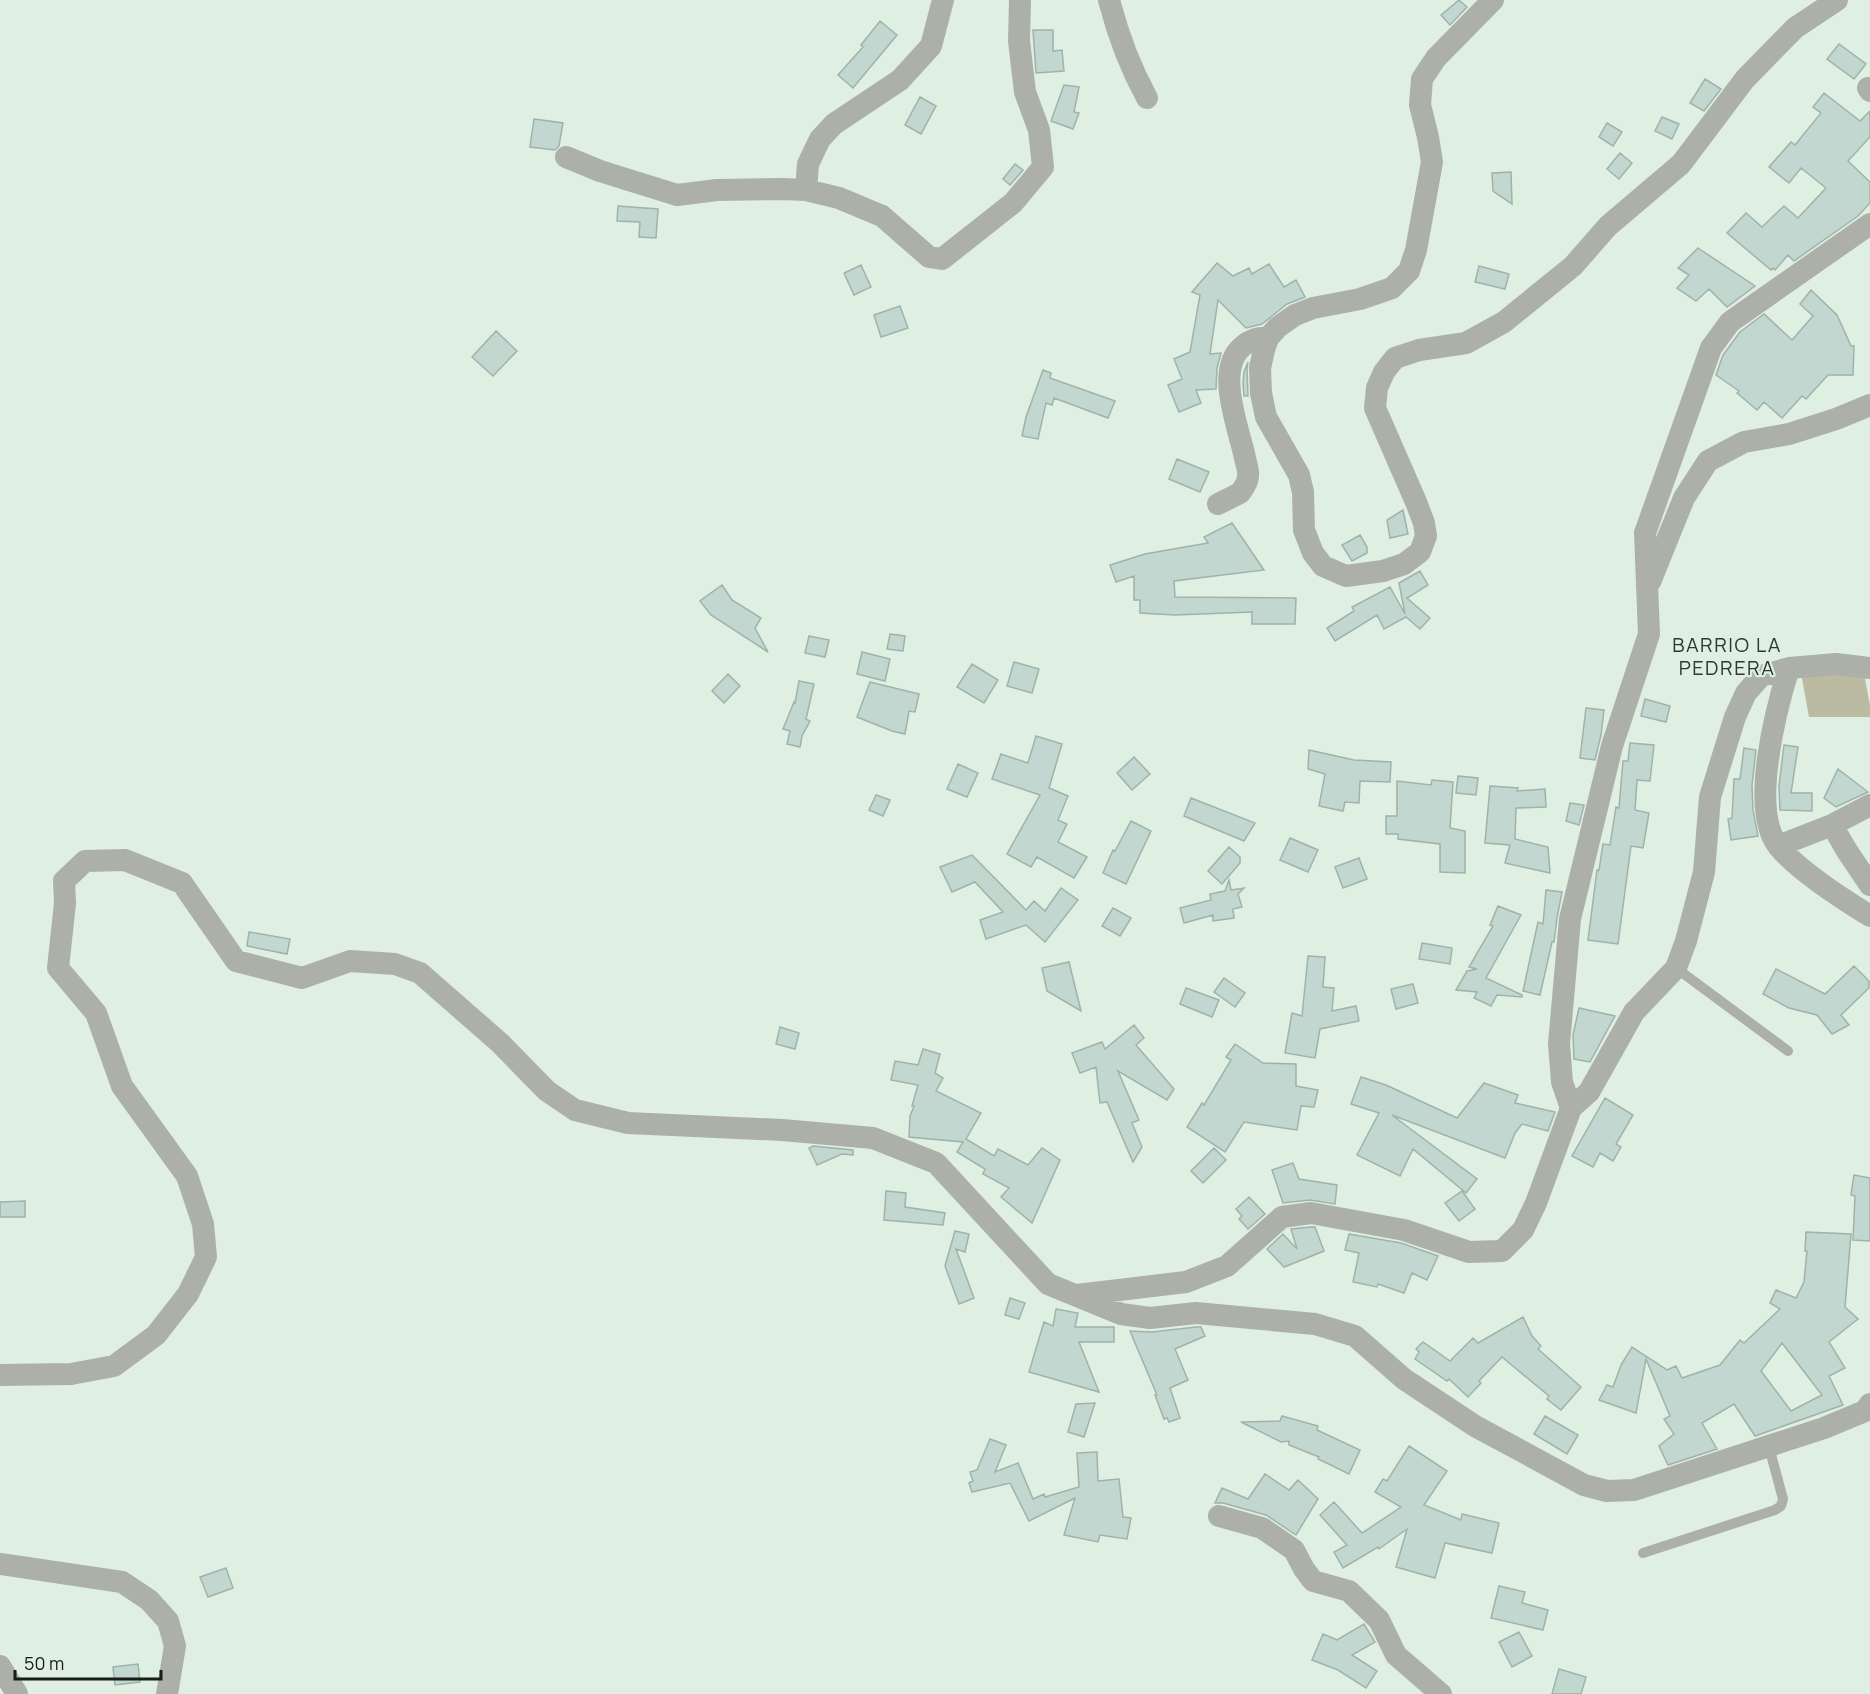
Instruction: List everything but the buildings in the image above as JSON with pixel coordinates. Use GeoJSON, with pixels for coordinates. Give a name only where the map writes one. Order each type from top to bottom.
{"type":"FeatureCollection","features":[{"type":"Feature","properties":{"kind":"street"},"geometry":{"type":"LineString","coordinates":[[806,190],[808,164],[820,139],[834,124],[900,80],[931,46],[943,0]]}},
{"type":"Feature","properties":{"kind":"street"},"geometry":{"type":"LineString","coordinates":[[566,158],[677,195],[717,190],[782,189],[806,190],[839,198],[882,216],[929,257],[942,259],[1013,203],[1043,167],[1039,130],[1025,92],[1019,41],[1020,0]]}},
{"type":"Feature","properties":{"kind":"street"},"geometry":{"type":"LineString","coordinates":[[1110,0],[1118,33],[1136,79],[1147,98]]}},
{"type":"Feature","properties":{"kind":"street"},"geometry":{"type":"LineString","coordinates":[[1493,0],[1436,58],[1422,79],[1420,105],[1432,162],[1416,250],[1408,271],[1392,288],[1360,299],[1313,308],[1294,315],[1268,338],[1260,368],[1266,417],[1299,475],[1304,492],[1304,530],[1313,552],[1323,566],[1346,576],[1383,571],[1404,564],[1420,552],[1426,536],[1416,502],[1375,408],[1377,388],[1384,372],[1395,358],[1419,350],[1466,343],[1504,322],[1573,266],[1608,226],[1681,164],[1744,79],[1795,28],[1837,0]]}},
{"type":"Feature","properties":{"kind":"street"},"geometry":{"type":"LineString","coordinates":[[1571,1108],[1562,1082],[1559,1044],[1570,919],[1612,746],[1649,634],[1645,533],[1711,348],[1730,322],[1870,224]]}},
{"type":"Feature","properties":{"kind":"street"},"geometry":{"type":"LineString","coordinates":[[1218,504],[1240,494],[1248,476],[1232,408],[1230,386],[1232,360],[1236,351],[1248,342],[1259,337],[1268,338]]}},
{"type":"Feature","properties":{"kind":"street"},"geometry":{"type":"LineString","coordinates":[[1647,589],[1684,498],[1708,461],[1744,442],[1789,434],[1870,405]]}},
{"type":"Feature","properties":{"kind":"street"},"geometry":{"type":"LineString","coordinates":[[1073,1295],[1186,1282],[1227,1266],[1282,1217],[1311,1213],[1404,1230],[1469,1252],[1502,1251],[1523,1230],[1536,1203],[1571,1108],[1589,1092],[1634,1012],[1676,968],[1686,941],[1704,872],[1710,797],[1735,717],[1746,693],[1761,676],[1789,668],[1836,664],[1870,668]]}},
{"type":"Feature","properties":{"kind":"street"},"geometry":{"type":"LineString","coordinates":[[1789,668],[1773,726],[1765,795],[1770,831],[1778,846],[1817,879],[1870,916]]}},
{"type":"Feature","properties":{"kind":"street"},"geometry":{"type":"LineString","coordinates":[[1778,846],[1832,825],[1870,805]]}},
{"type":"Feature","properties":{"kind":"street"},"geometry":{"type":"LineString","coordinates":[[1832,825],[1870,885]]}},
{"type":"Feature","properties":{"kind":"street"},"geometry":{"type":"LineString","coordinates":[[0,1376],[71,1374],[114,1366],[156,1335],[188,1294],[206,1257],[203,1224],[187,1176],[122,1086],[96,1013],[58,968],[65,903],[64,881],[85,861],[124,860],[182,883],[236,961],[303,978],[350,961],[395,964],[420,973],[500,1043],[547,1091],[575,1110],[628,1123],[782,1130],[873,1138],[936,1163],[1048,1284],[1121,1314],[1150,1318],[1196,1312],[1315,1324],[1355,1336],[1404,1379],[1474,1426],[1584,1485],[1607,1491],[1634,1490],[1824,1428],[1865,1411],[1870,1404]]}},
{"type":"Feature","properties":{"kind":"street"},"geometry":{"type":"LineString","coordinates":[[1219,1516],[1262,1528],[1294,1550],[1313,1581],[1349,1591],[1379,1620],[1396,1654],[1441,1694]]}},
{"type":"Feature","properties":{"kind":"street"},"geometry":{"type":"LineString","coordinates":[[0,1564],[122,1582],[149,1600],[168,1621],[175,1646],[166,1694]]}},
{"type":"Feature","properties":{"kind":"street"},"geometry":{"type":"LineString","coordinates":[[0,1666],[16,1694]]}},
{"type":"Feature","properties":{"kind":"lane"},"geometry":{"type":"LineString","coordinates":[[1676,968],[1788,1052]]}},
{"type":"Feature","properties":{"kind":"lane"},"geometry":{"type":"LineString","coordinates":[[1643,1553],[1775,1510],[1781,1506],[1783,1499],[1769,1447]]}},
{"type":"Feature","properties":{"kind":"green space"},"geometry":{"type":"Polygon","coordinates":[[[1801,673],[1864,674],[1870,717],[1809,717],[1801,673]]]}},
{"type":"Feature","properties":{"kind":"district","name":"BARRIO LA PEDRERA"},"geometry":{"type":"Point","coordinates":[1727,656]}}]}
